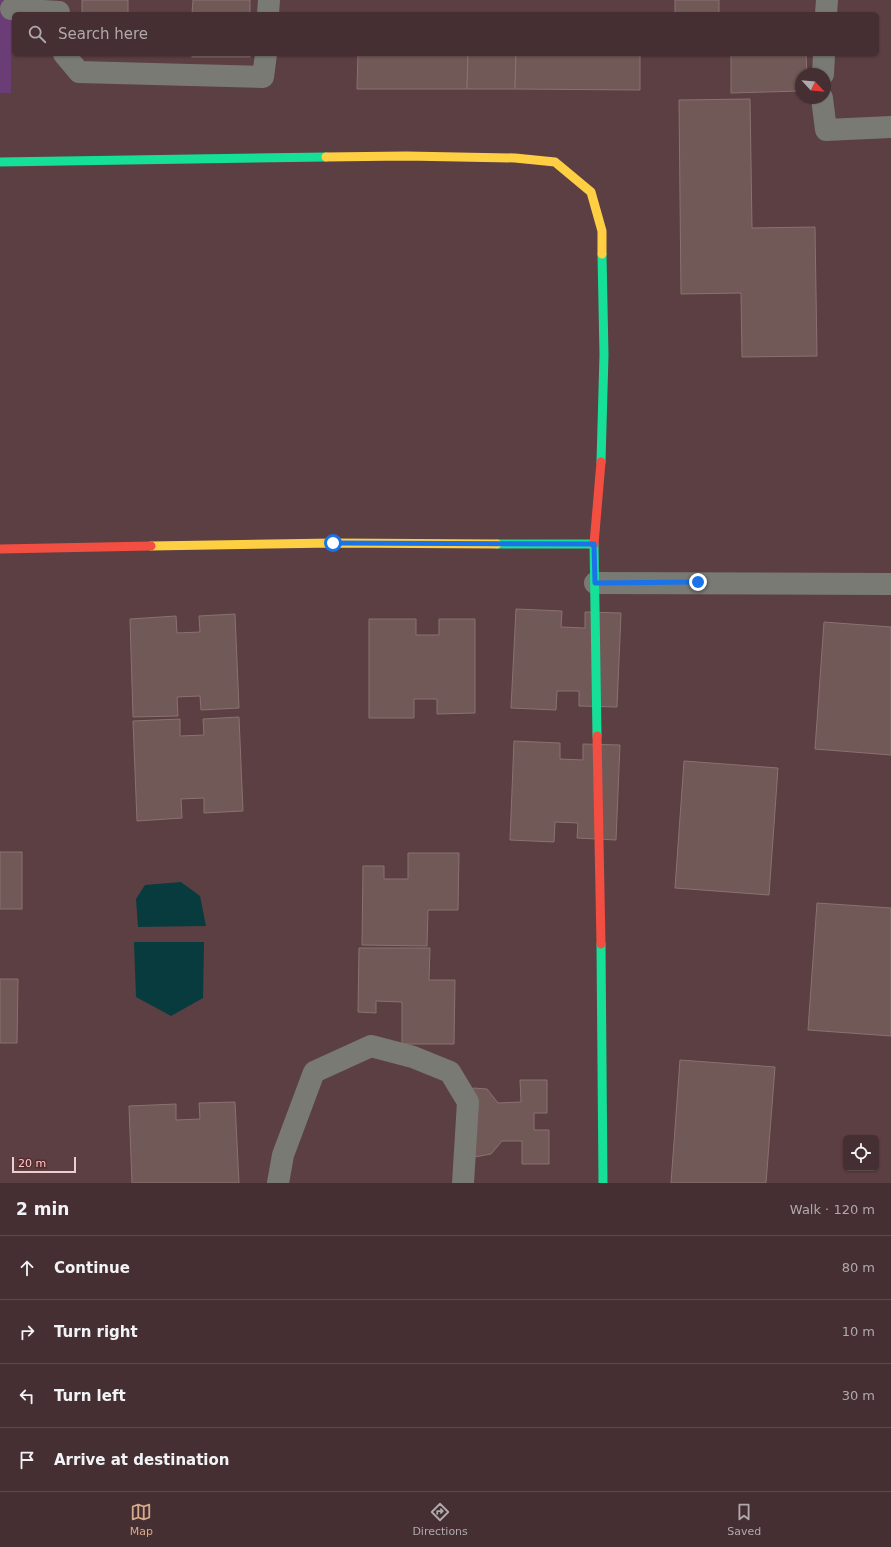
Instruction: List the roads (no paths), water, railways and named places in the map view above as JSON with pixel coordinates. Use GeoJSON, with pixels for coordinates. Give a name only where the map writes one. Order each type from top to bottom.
{"type":"FeatureCollection","features":[{"type":"Feature","properties":{"kind":"street"},"geometry":{"type":"LineString","coordinates":[[268,12],[269,0]]}},
{"type":"Feature","properties":{"kind":"street"},"geometry":{"type":"LineString","coordinates":[[826,12],[827,0]]}},
{"type":"Feature","properties":{"kind":"street"},"geometry":{"type":"LineString","coordinates":[[11,9],[59,8]]}},
{"type":"Feature","properties":{"kind":"street"},"geometry":{"type":"LineString","coordinates":[[66,56],[79,72],[263,77],[266,56]]}},
{"type":"Feature","properties":{"kind":"street"},"geometry":{"type":"LineString","coordinates":[[823,68],[824,56]]}},
{"type":"Feature","properties":{"kind":"street"},"geometry":{"type":"LineString","coordinates":[[823,104],[826,130],[891,127]]}},
{"type":"Feature","properties":{"kind":"street"},"geometry":{"type":"LineString","coordinates":[[0,162],[406,156],[515,158],[555,162],[591,192],[602,231],[604,355],[601,460],[594,544],[602,978],[603,1183]]}},
{"type":"Feature","properties":{"kind":"street"},"geometry":{"type":"LineString","coordinates":[[0,549],[333,543],[594,544]]}},
{"type":"Feature","properties":{"kind":"street"},"geometry":{"type":"LineString","coordinates":[[595,583],[698,582],[891,584]]}},
{"type":"Feature","properties":{"kind":"street"},"geometry":{"type":"LineString","coordinates":[[278,1183],[283,1155],[314,1072],[371,1046],[413,1057],[450,1072],[468,1102],[463,1183]]}},
{"type":"Feature","properties":{"kind":"water"},"geometry":{"type":"Polygon","coordinates":[[[181,882],[200,896],[206,926],[138,927],[136,899],[145,885],[181,882]]]}},
{"type":"Feature","properties":{"kind":"water"},"geometry":{"type":"Polygon","coordinates":[[[134,942],[204,942],[203,998],[171,1016],[136,997],[134,942]]]}}]}
